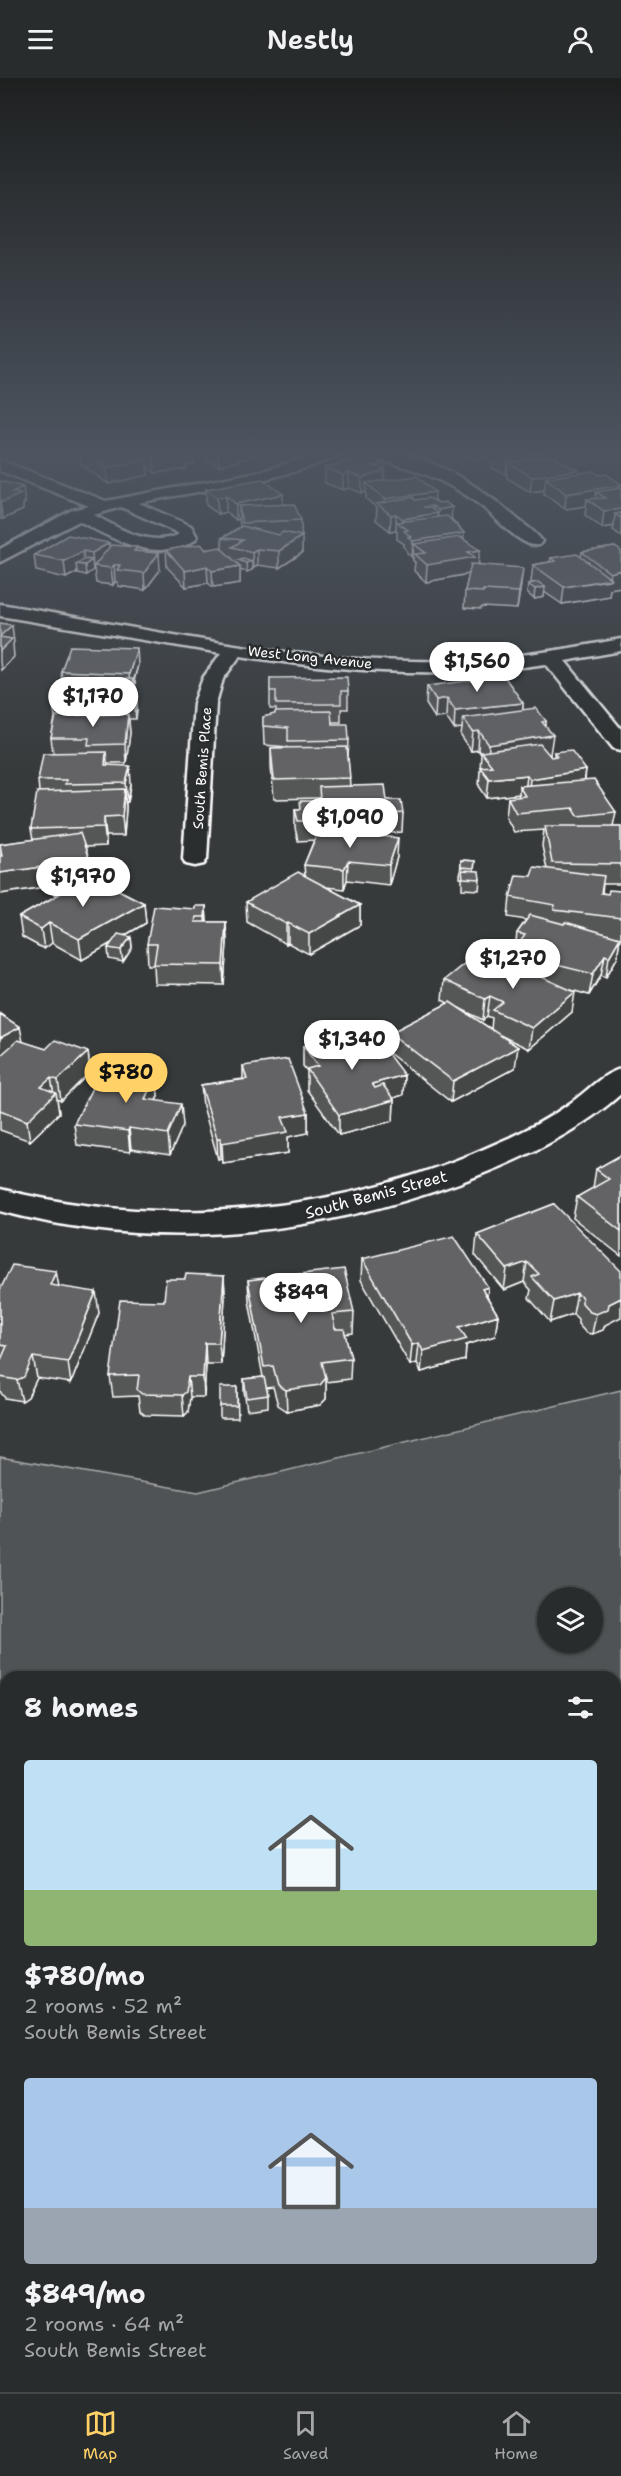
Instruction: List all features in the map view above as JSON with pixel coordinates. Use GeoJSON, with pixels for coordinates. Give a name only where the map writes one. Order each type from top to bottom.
{"type":"FeatureCollection","features":[{"type":"Feature","properties":{"kind":"street","name":"West Long Avenue"},"geometry":{"type":"LineString","coordinates":[[0,610],[235,649],[345,663],[415,667],[475,666],[552,658],[621,645]]}},
{"type":"Feature","properties":{"kind":"street","name":"South Bemis Place"},"geometry":{"type":"LineString","coordinates":[[195,859],[205,703],[213,678],[235,649]]}},
{"type":"Feature","properties":{"kind":"street"},"geometry":{"type":"LineString","coordinates":[[552,658],[621,743]]}},
{"type":"Feature","properties":{"kind":"street","name":"South Bemis Street"},"geometry":{"type":"LineString","coordinates":[[0,1200],[35,1211],[96,1219],[169,1224],[312,1213],[400,1191],[484,1163],[576,1113],[621,1078]]}},
{"type":"Feature","properties":{"kind":"shaded area"},"geometry":{"type":"Polygon","coordinates":[[[621,1390],[621,1671],[0,1671],[0,1457],[198,1492],[621,1390]]]}},
{"type":"Feature","properties":{"kind":"building"},"geometry":{"type":"Polygon","coordinates":[[[84,559],[92,560],[85,565],[76,564],[84,559]]]}},
{"type":"Feature","properties":{"kind":"building"},"geometry":{"type":"Polygon","coordinates":[[[100,559],[155,559],[144,573],[117,570],[120,565],[114,565],[111,568],[94,566],[100,559]]]}},
{"type":"Feature","properties":{"kind":"building"},"geometry":{"type":"Polygon","coordinates":[[[174,559],[233,559],[240,566],[212,571],[207,566],[185,571],[174,559]]]}},
{"type":"Feature","properties":{"kind":"building"},"geometry":{"type":"Polygon","coordinates":[[[246,559],[252,561],[246,563],[238,560],[246,559]]]}},
{"type":"Feature","properties":{"kind":"building"},"geometry":{"type":"Polygon","coordinates":[[[420,559],[463,559],[427,565],[420,559]]]}},
{"type":"Feature","properties":{"kind":"building"},"geometry":{"type":"Polygon","coordinates":[[[552,559],[584,559],[611,579],[564,587],[533,565],[555,561],[552,559]]]}},
{"type":"Feature","properties":{"kind":"building"},"geometry":{"type":"Polygon","coordinates":[[[591,559],[621,559],[621,570],[610,573],[591,559]]]}},
{"type":"Feature","properties":{"kind":"building"},"geometry":{"type":"Polygon","coordinates":[[[471,564],[523,568],[519,592],[465,591],[471,564]]]}},
{"type":"Feature","properties":{"kind":"building"},"geometry":{"type":"Polygon","coordinates":[[[538,582],[545,587],[535,589],[528,584],[538,582]]]}},
{"type":"Feature","properties":{"kind":"building"},"geometry":{"type":"Polygon","coordinates":[[[0,623],[12,625],[0,636],[0,623]]]}},
{"type":"Feature","properties":{"kind":"building"},"geometry":{"type":"Polygon","coordinates":[[[0,637],[12,639],[0,651],[0,637]]]}},
{"type":"Feature","properties":{"kind":"building"},"geometry":{"type":"Polygon","coordinates":[[[70,646],[137,648],[129,674],[61,671],[70,646]]]}},
{"type":"Feature","properties":{"kind":"building"},"geometry":{"type":"Polygon","coordinates":[[[504,676],[523,703],[455,710],[447,698],[436,700],[427,686],[504,676]]]}},
{"type":"Feature","properties":{"kind":"building"},"geometry":{"type":"Polygon","coordinates":[[[347,677],[348,691],[341,691],[341,704],[276,704],[276,691],[270,691],[270,678],[347,677]]]}},
{"type":"Feature","properties":{"kind":"building"},"geometry":{"type":"Polygon","coordinates":[[[76,679],[133,679],[132,682],[135,682],[132,692],[136,692],[134,700],[118,700],[116,710],[54,709],[58,694],[72,694],[76,679]]]}},
{"type":"Feature","properties":{"kind":"building"},"geometry":{"type":"Polygon","coordinates":[[[536,708],[546,721],[542,722],[553,735],[489,745],[479,731],[473,732],[463,718],[536,708]]]}},
{"type":"Feature","properties":{"kind":"building"},"geometry":{"type":"Polygon","coordinates":[[[331,711],[332,724],[348,724],[349,740],[288,741],[288,728],[263,726],[263,717],[275,714],[275,712],[331,711]]]}},
{"type":"Feature","properties":{"kind":"building"},"geometry":{"type":"Polygon","coordinates":[[[128,714],[125,744],[88,745],[89,738],[51,738],[56,716],[128,714]]]}},
{"type":"Feature","properties":{"kind":"building"},"geometry":{"type":"Polygon","coordinates":[[[540,744],[551,757],[557,756],[554,752],[571,750],[586,770],[530,779],[527,775],[489,779],[480,767],[492,766],[481,752],[540,744]]]}},
{"type":"Feature","properties":{"kind":"building"},"geometry":{"type":"Polygon","coordinates":[[[347,747],[350,778],[274,780],[271,748],[347,747]]]}},
{"type":"Feature","properties":{"kind":"building"},"geometry":{"type":"Polygon","coordinates":[[[106,752],[105,765],[130,766],[126,783],[65,784],[66,780],[38,780],[43,753],[106,752]]]}},
{"type":"Feature","properties":{"kind":"building"},"geometry":{"type":"Polygon","coordinates":[[[594,780],[616,812],[578,816],[573,808],[516,813],[508,798],[525,796],[519,786],[594,780]]]}},
{"type":"Feature","properties":{"kind":"building"},"geometry":{"type":"Polygon","coordinates":[[[385,785],[387,800],[401,800],[403,813],[381,815],[381,818],[367,818],[366,815],[360,815],[361,820],[298,821],[295,809],[301,809],[300,801],[320,801],[319,787],[385,785]]]}},
{"type":"Feature","properties":{"kind":"building"},"geometry":{"type":"Polygon","coordinates":[[[125,789],[122,816],[104,817],[104,827],[31,829],[37,792],[125,789]]]}},
{"type":"Feature","properties":{"kind":"building"},"geometry":{"type":"Polygon","coordinates":[[[545,826],[621,826],[621,864],[552,863],[545,826]]]}},
{"type":"Feature","properties":{"kind":"building"},"geometry":{"type":"Polygon","coordinates":[[[319,829],[398,838],[389,865],[348,861],[344,869],[304,865],[319,829]]]}},
{"type":"Feature","properties":{"kind":"building"},"geometry":{"type":"Polygon","coordinates":[[[80,833],[92,868],[51,875],[48,866],[0,873],[0,856],[2,856],[0,844],[80,833]]]}},
{"type":"Feature","properties":{"kind":"building"},"geometry":{"type":"Polygon","coordinates":[[[461,860],[475,861],[474,868],[461,867],[461,860]]]}},
{"type":"Feature","properties":{"kind":"building"},"geometry":{"type":"Polygon","coordinates":[[[534,867],[604,876],[601,893],[608,894],[609,890],[621,891],[621,918],[554,910],[555,905],[510,897],[516,875],[531,876],[534,867]]]}},
{"type":"Feature","properties":{"kind":"building"},"geometry":{"type":"Polygon","coordinates":[[[462,870],[479,871],[480,879],[463,878],[462,870]]]}},
{"type":"Feature","properties":{"kind":"building"},"geometry":{"type":"Polygon","coordinates":[[[298,872],[360,905],[309,934],[246,902],[298,872]]]}},
{"type":"Feature","properties":{"kind":"building"},"geometry":{"type":"Polygon","coordinates":[[[91,876],[144,903],[79,939],[49,923],[41,929],[19,917],[91,876]]]}},
{"type":"Feature","properties":{"kind":"building"},"geometry":{"type":"Polygon","coordinates":[[[154,906],[195,909],[195,906],[206,906],[205,917],[196,917],[195,922],[226,922],[223,965],[154,964],[157,944],[147,944],[154,906]]]}},
{"type":"Feature","properties":{"kind":"building"},"geometry":{"type":"Polygon","coordinates":[[[530,915],[564,924],[565,922],[620,938],[609,957],[605,955],[593,974],[512,954],[525,935],[517,933],[530,915]]]}},
{"type":"Feature","properties":{"kind":"building"},"geometry":{"type":"Polygon","coordinates":[[[118,934],[131,937],[121,950],[108,948],[118,934]]]}},
{"type":"Feature","properties":{"kind":"building"},"geometry":{"type":"Polygon","coordinates":[[[497,957],[575,992],[532,1028],[493,1010],[503,1002],[490,996],[485,999],[444,980],[464,964],[479,971],[497,957]]]}},
{"type":"Feature","properties":{"kind":"building"},"geometry":{"type":"Polygon","coordinates":[[[450,1002],[518,1047],[453,1081],[390,1033],[450,1002]]]}},
{"type":"Feature","properties":{"kind":"building"},"geometry":{"type":"Polygon","coordinates":[[[0,1014],[20,1027],[0,1038],[0,1014]]]}},
{"type":"Feature","properties":{"kind":"building"},"geometry":{"type":"Polygon","coordinates":[[[368,1028],[404,1075],[372,1084],[375,1088],[383,1085],[394,1100],[339,1115],[307,1069],[318,1066],[303,1046],[368,1028]]]}},
{"type":"Feature","properties":{"kind":"building"},"geometry":{"type":"Polygon","coordinates":[[[18,1040],[46,1049],[55,1040],[88,1052],[58,1080],[51,1078],[41,1087],[56,1093],[27,1121],[0,1110],[0,1056],[18,1040]]]}},
{"type":"Feature","properties":{"kind":"building"},"geometry":{"type":"Polygon","coordinates":[[[288,1059],[308,1113],[282,1117],[288,1132],[222,1143],[220,1138],[217,1138],[201,1085],[247,1079],[243,1066],[288,1059]]]}},
{"type":"Feature","properties":{"kind":"building"},"geometry":{"type":"Polygon","coordinates":[[[102,1068],[156,1075],[145,1099],[181,1104],[168,1134],[129,1128],[128,1131],[74,1124],[102,1068]]]}},
{"type":"Feature","properties":{"kind":"building"},"geometry":{"type":"Polygon","coordinates":[[[621,1155],[621,1231],[577,1197],[609,1179],[596,1169],[621,1155]]]}},
{"type":"Feature","properties":{"kind":"building"},"geometry":{"type":"Polygon","coordinates":[[[554,1204],[621,1271],[621,1298],[609,1304],[608,1309],[596,1314],[590,1312],[577,1293],[554,1301],[532,1277],[539,1274],[527,1262],[507,1269],[477,1234],[554,1204]]]}},
{"type":"Feature","properties":{"kind":"building"},"geometry":{"type":"Polygon","coordinates":[[[454,1236],[488,1287],[482,1289],[498,1315],[459,1327],[467,1339],[423,1351],[419,1343],[412,1345],[362,1259],[454,1236]]]}},
{"type":"Feature","properties":{"kind":"building"},"geometry":{"type":"Polygon","coordinates":[[[12,1265],[56,1271],[50,1285],[96,1292],[68,1362],[33,1357],[24,1377],[17,1380],[0,1377],[0,1362],[7,1346],[0,1345],[0,1290],[12,1265]]]}},
{"type":"Feature","properties":{"kind":"building"},"geometry":{"type":"Polygon","coordinates":[[[344,1269],[354,1312],[332,1314],[335,1329],[344,1329],[351,1358],[322,1362],[326,1378],[320,1385],[286,1390],[278,1385],[273,1366],[264,1367],[248,1280],[344,1269]]]}},
{"type":"Feature","properties":{"kind":"building"},"geometry":{"type":"Polygon","coordinates":[[[186,1274],[224,1276],[219,1343],[205,1343],[203,1377],[188,1377],[186,1392],[182,1395],[142,1394],[137,1390],[139,1375],[110,1376],[120,1300],[164,1301],[166,1279],[185,1279],[186,1274]]]}},
{"type":"Feature","properties":{"kind":"building"},"geometry":{"type":"Polygon","coordinates":[[[264,1377],[268,1395],[247,1398],[244,1379],[264,1377]]]}},
{"type":"Feature","properties":{"kind":"building"},"geometry":{"type":"Polygon","coordinates":[[[220,1387],[237,1387],[237,1406],[220,1406],[220,1387]]]}}]}
